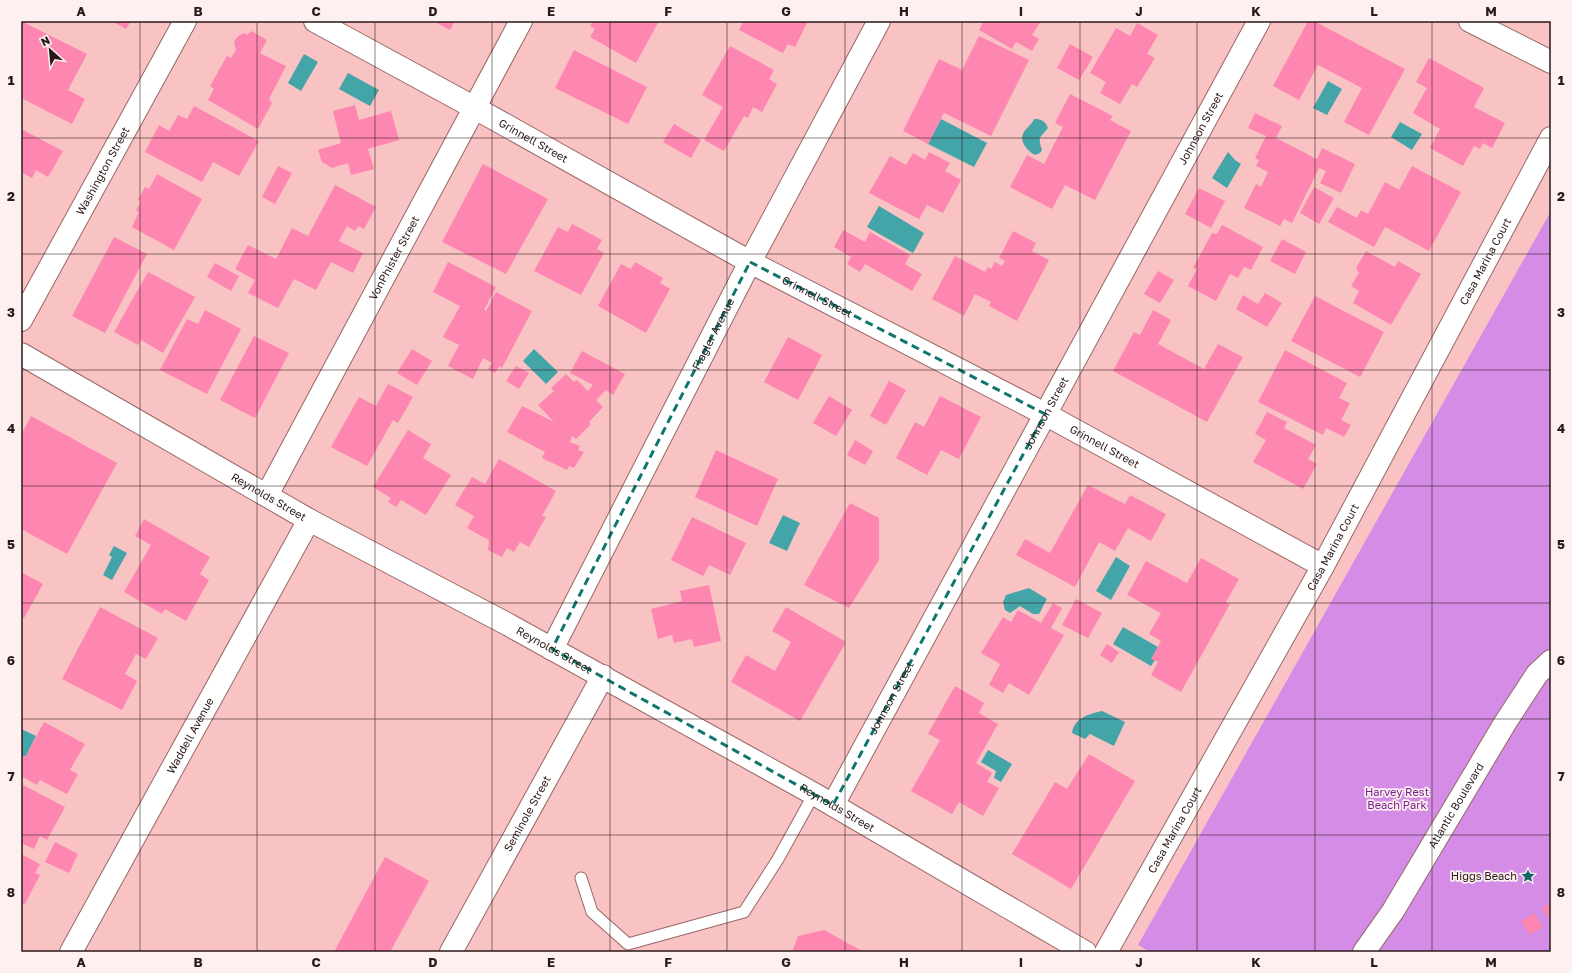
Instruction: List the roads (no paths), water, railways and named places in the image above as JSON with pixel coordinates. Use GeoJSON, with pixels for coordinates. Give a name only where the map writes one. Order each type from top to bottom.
{"type":"FeatureCollection","features":[{"type":"Feature","properties":{"kind":"street","name":"Washington Street"},"geometry":{"type":"LineString","coordinates":[[21,320],[184,21]]}},
{"type":"Feature","properties":{"kind":"street","name":"Grinnell Street"},"geometry":{"type":"LineString","coordinates":[[315,21],[750,262],[1045,414],[1323,566]]}},
{"type":"Feature","properties":{"kind":"street","name":"VonPhister Street"},"geometry":{"type":"LineString","coordinates":[[267,495],[521,21]]}},
{"type":"Feature","properties":{"kind":"street","name":"Flagler Avenue"},"geometry":{"type":"LineString","coordinates":[[552,649],[750,262],[879,21]]}},
{"type":"Feature","properties":{"kind":"street","name":"Johnson Street"},"geometry":{"type":"LineString","coordinates":[[833,805],[1259,21]]}},
{"type":"Feature","properties":{"kind":"street"},"geometry":{"type":"LineString","coordinates":[[1470,21],[1551,62]]}},
{"type":"Feature","properties":{"kind":"street","name":"Casa Marina Court"},"geometry":{"type":"LineString","coordinates":[[1106,952],[1323,566],[1551,138]]}},
{"type":"Feature","properties":{"kind":"street","name":"Reynolds Street"},"geometry":{"type":"LineString","coordinates":[[21,354],[309,520],[603,676],[814,794],[1085,952]]}},
{"type":"Feature","properties":{"kind":"street","name":"Waddell Avenue"},"geometry":{"type":"LineString","coordinates":[[71,952],[309,520]]}},
{"type":"Feature","properties":{"kind":"street","name":"Atlantic Boulevard"},"geometry":{"type":"LineString","coordinates":[[1364,952],[1394,911],[1504,723],[1537,674],[1551,661]]}},
{"type":"Feature","properties":{"kind":"street","name":"Seminole Street"},"geometry":{"type":"LineString","coordinates":[[451,952],[603,676]]}},
{"type":"Feature","properties":{"kind":"lane"},"geometry":{"type":"LineString","coordinates":[[582,878],[592,912],[628,944],[744,912],[778,859],[814,794]]}},
{"type":"Feature","properties":{"kind":"water"},"geometry":{"type":"Polygon","coordinates":[[[304,54],[318,62],[301,91],[288,83],[304,54]]]}},
{"type":"Feature","properties":{"kind":"water"},"geometry":{"type":"Polygon","coordinates":[[[348,73],[379,90],[370,106],[339,89],[348,73]]]}},
{"type":"Feature","properties":{"kind":"water"},"geometry":{"type":"Polygon","coordinates":[[[1328,81],[1342,89],[1327,115],[1313,108],[1328,81]]]}},
{"type":"Feature","properties":{"kind":"water"},"geometry":{"type":"Polygon","coordinates":[[[941,119],[987,143],[974,167],[928,144],[941,119]]]}},
{"type":"Feature","properties":{"kind":"water"},"geometry":{"type":"Polygon","coordinates":[[[1034,119],[1043,121],[1048,128],[1040,138],[1042,150],[1040,153],[1035,155],[1030,152],[1022,140],[1024,132],[1034,119]]]}},
{"type":"Feature","properties":{"kind":"water"},"geometry":{"type":"Polygon","coordinates":[[[1400,122],[1422,134],[1412,150],[1391,137],[1400,122]]]}},
{"type":"Feature","properties":{"kind":"water"},"geometry":{"type":"Polygon","coordinates":[[[1228,152],[1241,164],[1227,188],[1212,178],[1228,152]]]}},
{"type":"Feature","properties":{"kind":"water"},"geometry":{"type":"Polygon","coordinates":[[[879,206],[924,233],[913,253],[867,227],[879,206]]]}},
{"type":"Feature","properties":{"kind":"water"},"geometry":{"type":"Polygon","coordinates":[[[534,349],[558,372],[546,384],[523,361],[534,349]]]}},
{"type":"Feature","properties":{"kind":"water"},"geometry":{"type":"Polygon","coordinates":[[[783,515],[800,523],[787,551],[769,543],[783,515]]]}},
{"type":"Feature","properties":{"kind":"water"},"geometry":{"type":"Polygon","coordinates":[[[114,546],[127,553],[112,580],[103,575],[112,557],[109,555],[114,546]]]}},
{"type":"Feature","properties":{"kind":"water"},"geometry":{"type":"Polygon","coordinates":[[[1116,557],[1130,566],[1111,600],[1096,591],[1116,557]]]}},
{"type":"Feature","properties":{"kind":"water"},"geometry":{"type":"Polygon","coordinates":[[[1029,588],[1047,599],[1039,614],[1033,614],[1020,606],[1010,613],[1005,610],[1003,602],[1006,595],[1029,588]]]}},
{"type":"Feature","properties":{"kind":"water"},"geometry":{"type":"Polygon","coordinates":[[[1123,627],[1158,647],[1155,660],[1151,666],[1113,644],[1123,627]]]}},
{"type":"Feature","properties":{"kind":"water"},"geometry":{"type":"Polygon","coordinates":[[[1102,711],[1125,722],[1114,746],[1090,734],[1085,739],[1072,733],[1073,728],[1079,720],[1087,715],[1102,711]]]}},
{"type":"Feature","properties":{"kind":"water"},"geometry":{"type":"Polygon","coordinates":[[[21,729],[36,736],[26,756],[21,757],[21,729]]]}},
{"type":"Feature","properties":{"kind":"water"},"geometry":{"type":"Polygon","coordinates":[[[988,750],[1012,764],[1001,782],[994,778],[996,771],[981,762],[988,750]]]}},
{"type":"Feature","properties":{"kind":"place","name":"Higgs Beach"},"geometry":{"type":"Point","coordinates":[1528,876]}},
{"type":"Feature","properties":{"kind":"park label","name":"Harvey Rest Beach Park"},"geometry":{"type":"Point","coordinates":[1397,798]}}]}
